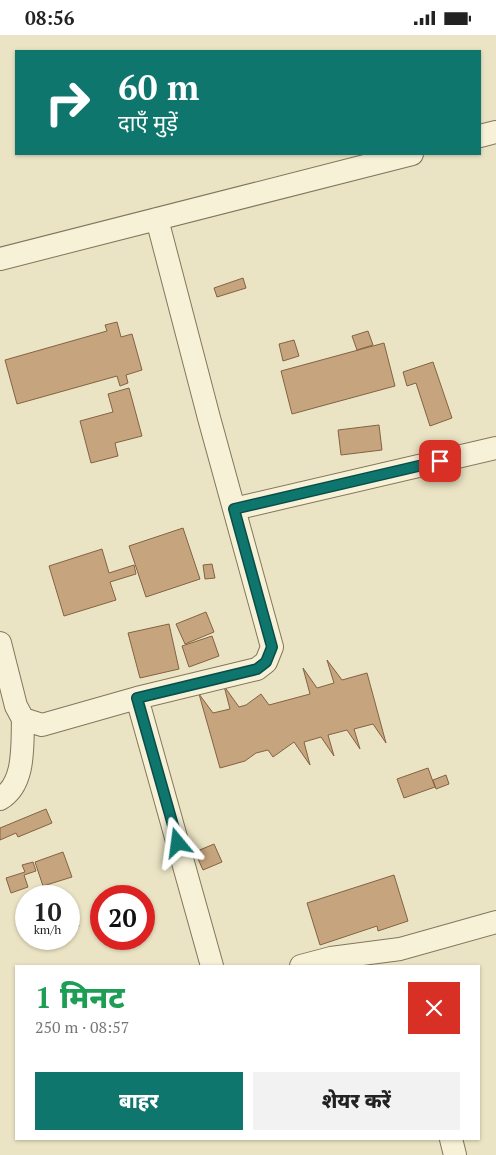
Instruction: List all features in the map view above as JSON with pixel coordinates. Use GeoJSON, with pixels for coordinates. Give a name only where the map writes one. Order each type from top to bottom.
{"type":"FeatureCollection","features":[{"type":"Feature","properties":{"kind":"lane"},"geometry":{"type":"LineString","coordinates":[[481,136],[496,132]]}},
{"type":"Feature","properties":{"kind":"lane"},"geometry":{"type":"LineString","coordinates":[[0,259],[408,155]]}},
{"type":"Feature","properties":{"kind":"lane"},"geometry":{"type":"LineString","coordinates":[[23,719],[42,725],[137,698],[257,669],[266,662],[272,647],[157,219]]}},
{"type":"Feature","properties":{"kind":"lane"},"geometry":{"type":"LineString","coordinates":[[234,509],[496,448]]}},
{"type":"Feature","properties":{"kind":"lane"},"geometry":{"type":"LineString","coordinates":[[0,643],[16,706],[23,719],[20,768],[10,792],[0,799]]}},
{"type":"Feature","properties":{"kind":"lane"},"geometry":{"type":"LineString","coordinates":[[137,698],[212,965]]}},
{"type":"Feature","properties":{"kind":"lane"},"geometry":{"type":"LineString","coordinates":[[305,965],[331,958],[402,957],[496,922]]}},
{"type":"Feature","properties":{"kind":"lane"},"geometry":{"type":"LineString","coordinates":[[451,1140],[455,1155]]}},
{"type":"Feature","properties":{"kind":"building"},"geometry":{"type":"Polygon","coordinates":[[[243,278],[246,288],[217,297],[214,288],[243,278]]]}},
{"type":"Feature","properties":{"kind":"building"},"geometry":{"type":"Polygon","coordinates":[[[117,322],[121,337],[132,334],[142,370],[126,375],[128,383],[120,386],[117,376],[17,404],[5,360],[107,331],[105,325],[117,322]]]}},
{"type":"Feature","properties":{"kind":"building"},"geometry":{"type":"Polygon","coordinates":[[[368,331],[373,345],[357,350],[352,336],[368,331]]]}},
{"type":"Feature","properties":{"kind":"building"},"geometry":{"type":"Polygon","coordinates":[[[294,340],[299,356],[283,361],[279,344],[294,340]]]}},
{"type":"Feature","properties":{"kind":"building"},"geometry":{"type":"Polygon","coordinates":[[[384,343],[395,386],[292,414],[281,371],[384,343]]]}},
{"type":"Feature","properties":{"kind":"building"},"geometry":{"type":"Polygon","coordinates":[[[433,362],[452,418],[430,426],[416,383],[407,386],[403,372],[433,362]]]}},
{"type":"Feature","properties":{"kind":"building"},"geometry":{"type":"Polygon","coordinates":[[[129,388],[142,436],[115,443],[118,456],[91,463],[80,421],[113,412],[108,394],[129,388]]]}},
{"type":"Feature","properties":{"kind":"building"},"geometry":{"type":"Polygon","coordinates":[[[379,425],[382,450],[341,455],[338,430],[379,425]]]}},
{"type":"Feature","properties":{"kind":"building"},"geometry":{"type":"Polygon","coordinates":[[[183,528],[200,579],[146,597],[129,546],[183,528]]]}},
{"type":"Feature","properties":{"kind":"building"},"geometry":{"type":"Polygon","coordinates":[[[102,549],[109,573],[134,565],[136,574],[110,582],[116,600],[64,616],[49,566],[102,549]]]}},
{"type":"Feature","properties":{"kind":"building"},"geometry":{"type":"Polygon","coordinates":[[[212,564],[215,578],[205,579],[203,565],[212,564]]]}},
{"type":"Feature","properties":{"kind":"building"},"geometry":{"type":"Polygon","coordinates":[[[206,612],[214,632],[185,644],[176,624],[206,612]]]}},
{"type":"Feature","properties":{"kind":"building"},"geometry":{"type":"Polygon","coordinates":[[[169,624],[179,669],[140,678],[128,633],[169,624]]]}},
{"type":"Feature","properties":{"kind":"building"},"geometry":{"type":"Polygon","coordinates":[[[212,636],[219,656],[189,667],[182,646],[212,636]]]}},
{"type":"Feature","properties":{"kind":"building"},"geometry":{"type":"Polygon","coordinates":[[[327,660],[342,680],[367,673],[386,743],[373,724],[354,729],[360,749],[347,730],[328,735],[334,756],[321,737],[304,742],[310,765],[294,742],[273,757],[268,750],[256,753],[245,761],[220,768],[199,694],[213,713],[230,709],[224,686],[239,707],[246,705],[261,694],[269,705],[310,694],[303,668],[317,688],[334,683],[327,660]]]}},
{"type":"Feature","properties":{"kind":"building"},"geometry":{"type":"Polygon","coordinates":[[[428,768],[435,787],[404,798],[397,779],[428,768]]]}},
{"type":"Feature","properties":{"kind":"building"},"geometry":{"type":"Polygon","coordinates":[[[446,775],[449,784],[436,789],[433,780],[446,775]]]}},
{"type":"Feature","properties":{"kind":"building"},"geometry":{"type":"Polygon","coordinates":[[[46,809],[52,823],[18,837],[16,833],[0,840],[0,828],[46,809]]]}},
{"type":"Feature","properties":{"kind":"building"},"geometry":{"type":"Polygon","coordinates":[[[214,844],[222,862],[203,870],[195,852],[214,844]]]}},
{"type":"Feature","properties":{"kind":"building"},"geometry":{"type":"Polygon","coordinates":[[[63,852],[72,877],[43,885],[35,862],[63,852]]]}},
{"type":"Feature","properties":{"kind":"building"},"geometry":{"type":"Polygon","coordinates":[[[33,862],[36,871],[24,875],[27,885],[15,885],[15,892],[11,893],[6,878],[25,872],[22,865],[33,862]]]}},
{"type":"Feature","properties":{"kind":"building"},"geometry":{"type":"Polygon","coordinates":[[[394,875],[408,921],[378,931],[377,926],[320,945],[307,903],[394,875]]]}},
{"type":"Feature","properties":{"kind":"route"},"geometry":{"type":"LineString","coordinates":[[178,843],[137,698],[257,669],[266,662],[272,647],[234,509],[440,461]]}}]}
